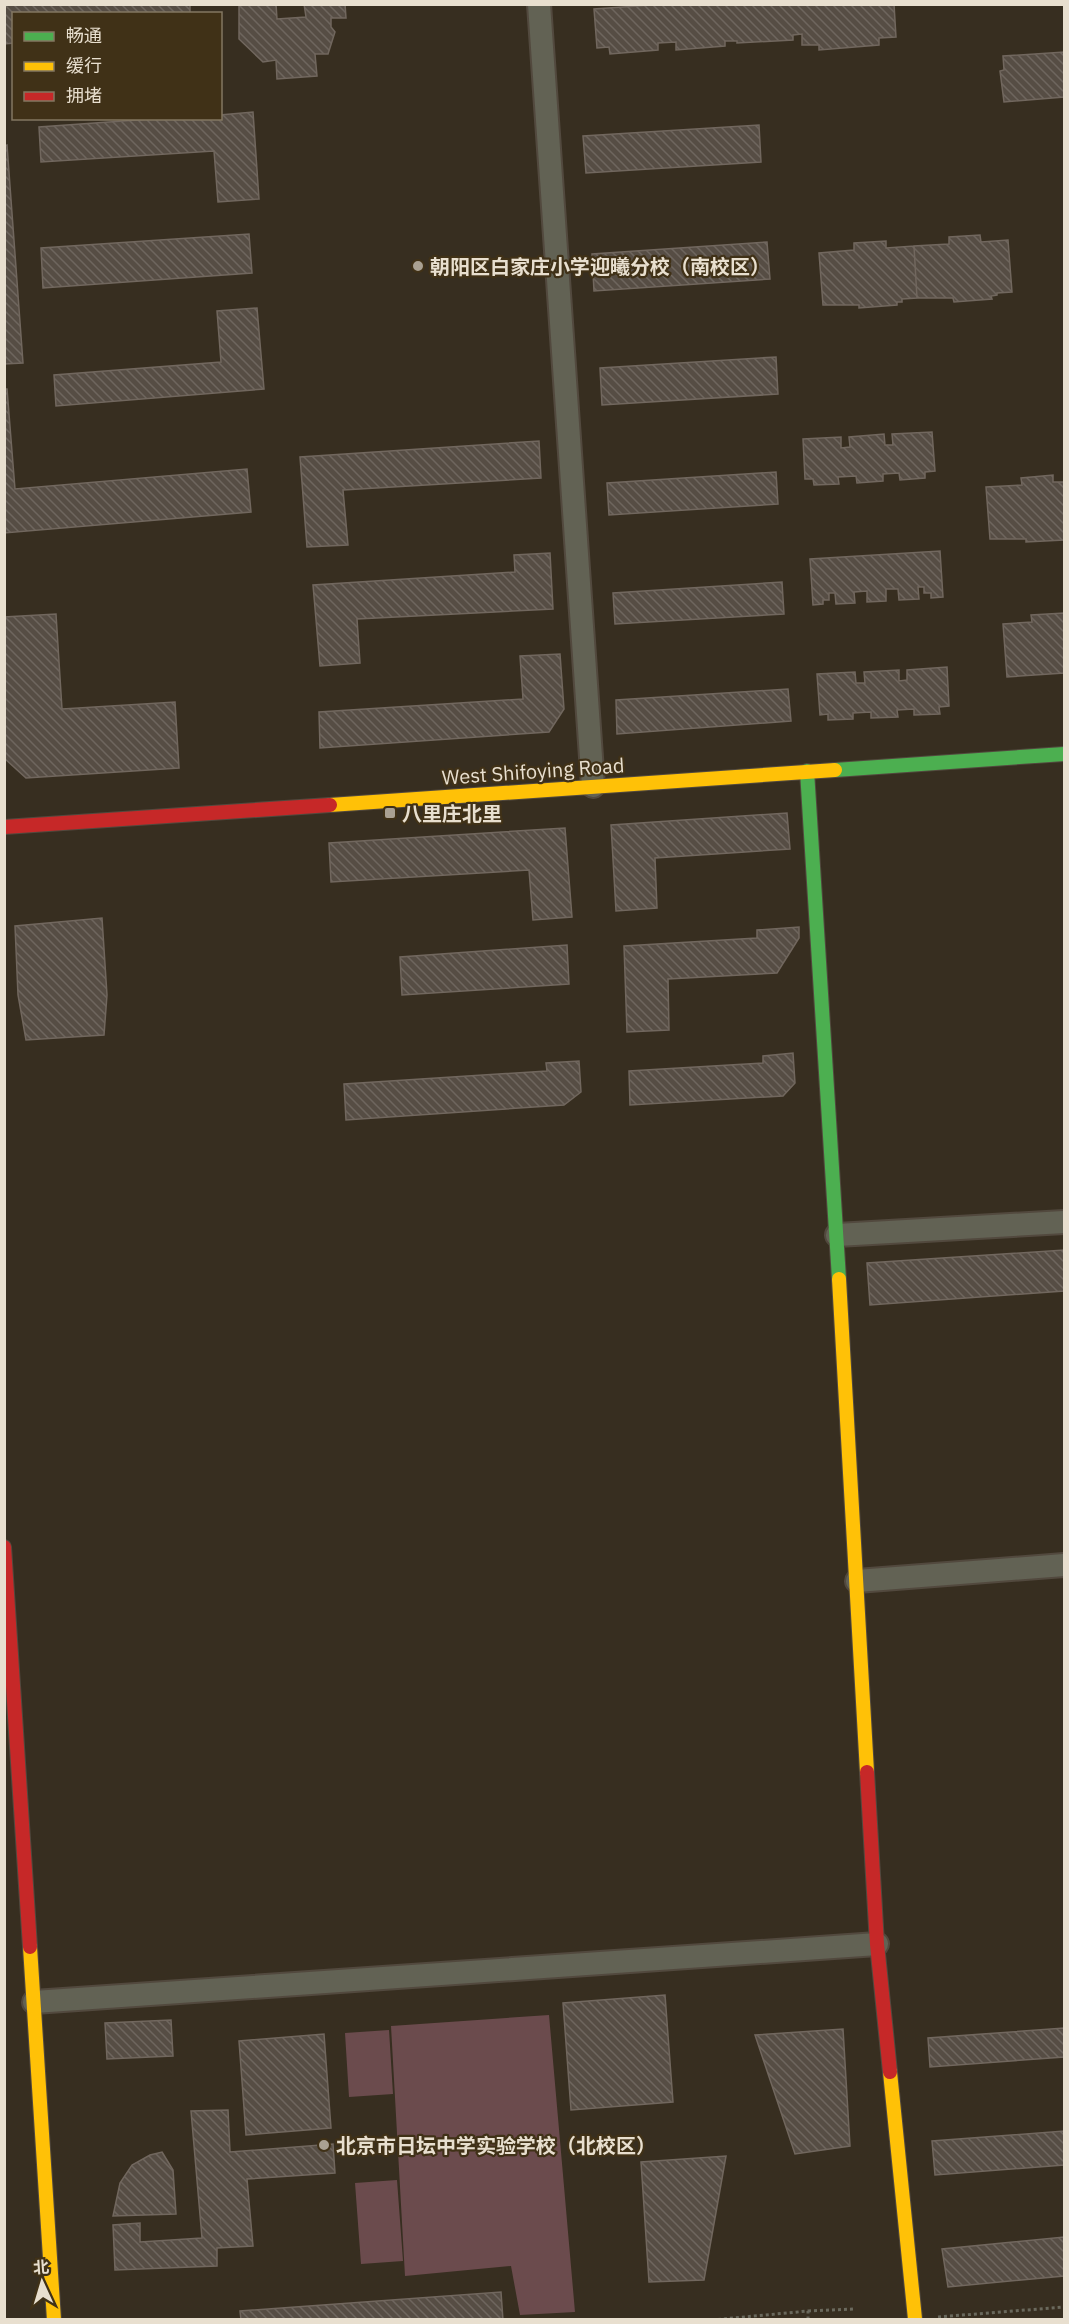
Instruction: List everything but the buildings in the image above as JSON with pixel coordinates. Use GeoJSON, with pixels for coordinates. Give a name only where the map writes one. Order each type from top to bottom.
{"type":"FeatureCollection","features":[{"type":"Feature","properties":{"kind":"street"},"geometry":{"type":"LineString","coordinates":[[539,4],[593,786]]}},
{"type":"Feature","properties":{"kind":"street","name":"West Shifoying Road"},"geometry":{"type":"LineString","coordinates":[[4,827],[1065,754]]}},
{"type":"Feature","properties":{"kind":"street"},"geometry":{"type":"LineString","coordinates":[[807,771],[837,1235],[878,1944],[915,2319]]}},
{"type":"Feature","properties":{"kind":"street"},"geometry":{"type":"LineString","coordinates":[[837,1235],[1065,1222]]}},
{"type":"Feature","properties":{"kind":"street"},"geometry":{"type":"LineString","coordinates":[[4,1548],[54,2319]]}},
{"type":"Feature","properties":{"kind":"street"},"geometry":{"type":"LineString","coordinates":[[857,1581],[1065,1565]]}},
{"type":"Feature","properties":{"kind":"street"},"geometry":{"type":"LineString","coordinates":[[34,2002],[878,1944]]}},
{"type":"Feature","properties":{"kind":"path"},"geometry":{"type":"LineString","coordinates":[[915,2319],[1065,2307]]}},
{"type":"Feature","properties":{"kind":"path"},"geometry":{"type":"LineString","coordinates":[[712,2319],[855,2308]]}},
{"type":"Feature","properties":{"kind":"path"},"geometry":{"type":"LineString","coordinates":[[808,2311],[808,2319]]}},
{"type":"Feature","properties":{"kind":"shaded area"},"geometry":{"type":"Polygon","coordinates":[[[549,2015],[575,2312],[520,2315],[511,2266],[405,2276],[391,2026],[549,2015]]]}},
{"type":"Feature","properties":{"kind":"shaded area"},"geometry":{"type":"Polygon","coordinates":[[[389,2030],[393,2094],[349,2097],[345,2033],[389,2030]]]}},
{"type":"Feature","properties":{"kind":"shaded area"},"geometry":{"type":"Polygon","coordinates":[[[397,2180],[403,2261],[361,2264],[355,2183],[397,2180]]]}},
{"type":"Feature","properties":{"kind":"traffic: fast"},"geometry":{"type":"LineString","coordinates":[[835,770],[1064,754]]}},
{"type":"Feature","properties":{"kind":"traffic: fast"},"geometry":{"type":"LineString","coordinates":[[807,771],[839,1279]]}},
{"type":"Feature","properties":{"kind":"traffic: slow"},"geometry":{"type":"LineString","coordinates":[[330,805],[835,770]]}},
{"type":"Feature","properties":{"kind":"traffic: slow"},"geometry":{"type":"LineString","coordinates":[[839,1279],[867,1772]]}},
{"type":"Feature","properties":{"kind":"traffic: slow"},"geometry":{"type":"LineString","coordinates":[[30,1947],[54,2320]]}},
{"type":"Feature","properties":{"kind":"traffic: slow"},"geometry":{"type":"LineString","coordinates":[[890,2072],[915,2319]]}},
{"type":"Feature","properties":{"kind":"traffic: jam"},"geometry":{"type":"LineString","coordinates":[[4,827],[330,805]]}},
{"type":"Feature","properties":{"kind":"traffic: jam"},"geometry":{"type":"LineString","coordinates":[[4,1547],[30,1947]]}},
{"type":"Feature","properties":{"kind":"traffic: jam"},"geometry":{"type":"LineString","coordinates":[[867,1772],[877,1944],[890,2072]]}},
{"type":"Feature","properties":{"kind":"place","name":"朝阳区白家庄小学迎曦分校（南校区）"},"geometry":{"type":"Point","coordinates":[418,266]}},
{"type":"Feature","properties":{"kind":"place","name":"八里庄北里"},"geometry":{"type":"Point","coordinates":[390,813]}},
{"type":"Feature","properties":{"kind":"place","name":"北京市日坛中学实验学校（北校区）"},"geometry":{"type":"Point","coordinates":[324,2145]}}]}
